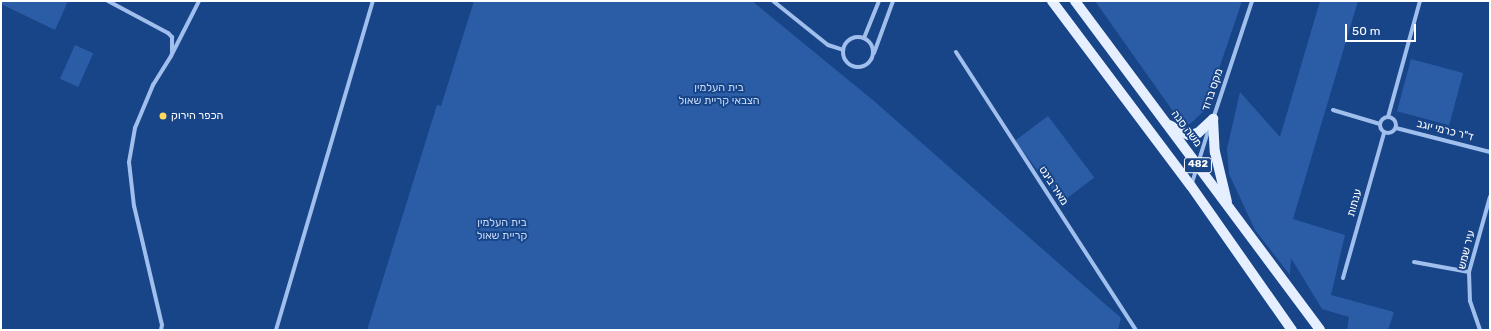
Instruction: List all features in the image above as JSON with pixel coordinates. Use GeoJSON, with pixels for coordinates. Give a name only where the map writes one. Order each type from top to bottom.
{"type":"FeatureCollection","features":[{"type":"Feature","properties":{"kind":"main road","name":"482"},"geometry":{"type":"LineString","coordinates":[[1052,1],[1191,186],[1292,330]]}},
{"type":"Feature","properties":{"kind":"main road","name":"משה סנה"},"geometry":{"type":"LineString","coordinates":[[1075,1],[1320,330]]}},
{"type":"Feature","properties":{"kind":"main road"},"geometry":{"type":"LineString","coordinates":[[1166,123],[1189,135],[1198,133],[1213,119]]}},
{"type":"Feature","properties":{"kind":"main road"},"geometry":{"type":"LineString","coordinates":[[1213,119],[1215,152],[1227,206]]}},
{"type":"Feature","properties":{"kind":"street"},"geometry":{"type":"LineString","coordinates":[[108,1],[168,33],[172,37],[171,56]]}},
{"type":"Feature","properties":{"kind":"street"},"geometry":{"type":"LineString","coordinates":[[161,330],[162,325],[134,206],[130,162],[135,128],[153,85],[171,56],[199,1]]}},
{"type":"Feature","properties":{"kind":"street"},"geometry":{"type":"LineString","coordinates":[[276,330],[373,1]]}},
{"type":"Feature","properties":{"kind":"street"},"geometry":{"type":"LineString","coordinates":[[773,1],[828,46],[843,50]]}},
{"type":"Feature","properties":{"kind":"street"},"geometry":{"type":"LineString","coordinates":[[864,38],[879,1]]}},
{"type":"Feature","properties":{"kind":"street"},"geometry":{"type":"LineString","coordinates":[[873,55],[871,45],[864,38],[851,39],[843,50],[845,60],[857,68],[866,66],[873,55],[893,1]]}},
{"type":"Feature","properties":{"kind":"street","name":"מקס ברוד"},"geometry":{"type":"LineString","coordinates":[[1191,186],[1196,164],[1213,119],[1252,1]]}},
{"type":"Feature","properties":{"kind":"street"},"geometry":{"type":"LineString","coordinates":[[1388,117],[1420,1]]}},
{"type":"Feature","properties":{"kind":"street","name":"מאיר בינט"},"geometry":{"type":"LineString","coordinates":[[956,52],[1136,330]]}},
{"type":"Feature","properties":{"kind":"street"},"geometry":{"type":"LineString","coordinates":[[1334,110],[1380,124],[1384,133],[1392,133],[1396,128],[1394,119],[1388,117],[1382,119],[1380,124]]}},
{"type":"Feature","properties":{"kind":"street","name":"ד\"ר כרמי יוגב"},"geometry":{"type":"LineString","coordinates":[[1396,128],[1490,152]]}},
{"type":"Feature","properties":{"kind":"street","name":"ענתות"},"geometry":{"type":"LineString","coordinates":[[1343,278],[1384,133]]}},
{"type":"Feature","properties":{"kind":"street","name":"עיר שמש"},"geometry":{"type":"LineString","coordinates":[[1480,330],[1470,301],[1469,272],[1490,197]]}},
{"type":"Feature","properties":{"kind":"street"},"geometry":{"type":"LineString","coordinates":[[1414,262],[1469,272]]}},
{"type":"Feature","properties":{"kind":"green space"},"geometry":{"type":"Polygon","coordinates":[[[1,1],[68,1],[55,30],[1,4],[1,1]]]}},
{"type":"Feature","properties":{"kind":"green space","name":"בית העלמין קריית שאול"},"geometry":{"type":"Polygon","coordinates":[[[474,1],[752,1],[874,101],[1121,318],[1118,330],[367,330],[437,105],[441,106],[474,1]]]}},
{"type":"Feature","properties":{"kind":"green space"},"geometry":{"type":"Polygon","coordinates":[[[1095,1],[1242,1],[1205,110],[1190,124],[1182,124],[1095,1]]]}},
{"type":"Feature","properties":{"kind":"green space"},"geometry":{"type":"Polygon","coordinates":[[[1320,1],[1358,1],[1293,219],[1345,235],[1331,295],[1394,312],[1388,330],[1347,330],[1349,317],[1322,309],[1291,258],[1290,275],[1255,230],[1229,174],[1227,149],[1240,92],[1280,137],[1320,1]]]}},
{"type":"Feature","properties":{"kind":"green space"},"geometry":{"type":"Polygon","coordinates":[[[75,45],[93,53],[78,87],[60,79],[75,45]]]}},
{"type":"Feature","properties":{"kind":"green space"},"geometry":{"type":"Polygon","coordinates":[[[1411,59],[1463,73],[1449,125],[1397,111],[1411,59]]]}},
{"type":"Feature","properties":{"kind":"green space"},"geometry":{"type":"Polygon","coordinates":[[[1048,116],[1094,177],[1062,202],[1015,141],[1048,116]]]}},
{"type":"Feature","properties":{"kind":"place","name":"הכפר הירוק"},"geometry":{"type":"Point","coordinates":[163,116]}},
{"type":"Feature","properties":{"kind":"park label","name":"בית העלמין הצבאי קריית שאול"},"geometry":{"type":"Point","coordinates":[719,95]}}]}
